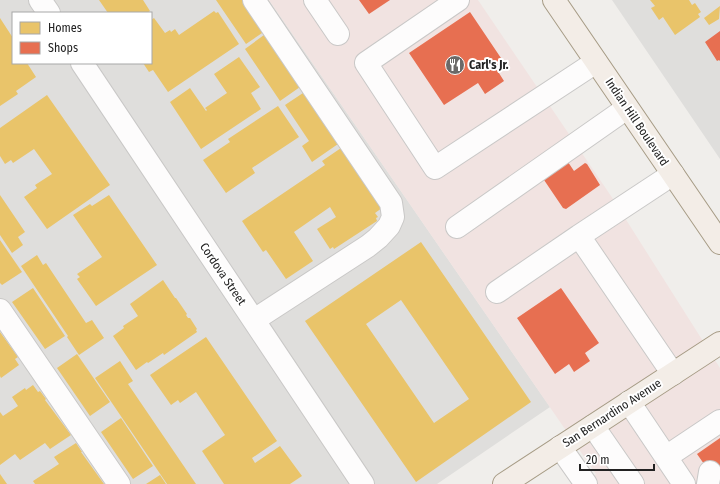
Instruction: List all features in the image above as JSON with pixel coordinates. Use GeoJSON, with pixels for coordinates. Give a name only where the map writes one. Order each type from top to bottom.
{"type":"FeatureCollection","features":[{"type":"Feature","properties":{"kind":"main road","name":"Indian Hill Boulevard"},"geometry":{"type":"LineString","coordinates":[[554,0],[720,244]]}},
{"type":"Feature","properties":{"kind":"main road","name":"San Bernardino Avenue"},"geometry":{"type":"LineString","coordinates":[[504,484],[720,343]]}},
{"type":"Feature","properties":{"kind":"street"},"geometry":{"type":"LineString","coordinates":[[40,0],[48,12]]}},
{"type":"Feature","properties":{"kind":"street"},"geometry":{"type":"LineString","coordinates":[[254,0],[391,203],[393,217],[390,226],[368,246],[254,320]]}},
{"type":"Feature","properties":{"kind":"street"},"geometry":{"type":"LineString","coordinates":[[315,0],[338,34]]}},
{"type":"Feature","properties":{"kind":"street"},"geometry":{"type":"LineString","coordinates":[[457,1],[366,63],[435,168],[596,62]]}},
{"type":"Feature","properties":{"kind":"street","name":"Cordova Street"},"geometry":{"type":"LineString","coordinates":[[83,64],[364,484]]}},
{"type":"Feature","properties":{"kind":"street"},"geometry":{"type":"LineString","coordinates":[[457,228],[627,108]]}},
{"type":"Feature","properties":{"kind":"street"},"geometry":{"type":"LineString","coordinates":[[497,292],[673,174]]}},
{"type":"Feature","properties":{"kind":"street"},"geometry":{"type":"LineString","coordinates":[[580,236],[673,374]]}},
{"type":"Feature","properties":{"kind":"street"},"geometry":{"type":"LineString","coordinates":[[0,310],[119,484]]}},
{"type":"Feature","properties":{"kind":"street"},"geometry":{"type":"LineString","coordinates":[[629,402],[684,484]]}},
{"type":"Feature","properties":{"kind":"street"},"geometry":{"type":"LineString","coordinates":[[666,457],[720,421]]}},
{"type":"Feature","properties":{"kind":"street"},"geometry":{"type":"LineString","coordinates":[[593,426],[633,484]]}},
{"type":"Feature","properties":{"kind":"street"},"geometry":{"type":"LineString","coordinates":[[560,447],[586,484]]}},
{"type":"Feature","properties":{"kind":"shaded area"},"geometry":{"type":"Polygon","coordinates":[[[0,0],[269,0],[550,407],[437,484],[0,484],[0,0]]]}},
{"type":"Feature","properties":{"kind":"shaded area"},"geometry":{"type":"Polygon","coordinates":[[[269,0],[478,0],[611,196],[720,368],[720,484],[581,484],[596,474],[269,0]]]}},
{"type":"Feature","properties":{"kind":"shaded area"},"geometry":{"type":"Polygon","coordinates":[[[612,0],[720,0],[720,159],[612,0]]]}},
{"type":"Feature","properties":{"kind":"building: Homes"},"geometry":{"type":"Polygon","coordinates":[[[99,0],[143,0],[150,11],[148,12],[107,12],[99,0]]]}},
{"type":"Feature","properties":{"kind":"building: Homes"},"geometry":{"type":"Polygon","coordinates":[[[216,0],[243,0],[265,31],[246,44],[216,0]]]}},
{"type":"Feature","properties":{"kind":"building: Homes"},"geometry":{"type":"Polygon","coordinates":[[[650,0],[689,0],[692,5],[695,3],[701,12],[698,14],[700,17],[675,35],[663,17],[659,20],[651,8],[655,6],[650,0]]]}},
{"type":"Feature","properties":{"kind":"building: Homes"},"geometry":{"type":"Polygon","coordinates":[[[720,6],[719,19],[709,25],[704,18],[720,6]]]}},
{"type":"Feature","properties":{"kind":"building: Homes"},"geometry":{"type":"Polygon","coordinates":[[[214,11],[216,13],[218,12],[239,44],[168,92],[153,70],[149,72],[144,64],[152,64],[152,19],[154,18],[165,33],[170,30],[171,32],[175,29],[179,35],[214,11]]]}},
{"type":"Feature","properties":{"kind":"building: Homes"},"geometry":{"type":"Polygon","coordinates":[[[0,18],[12,36],[12,64],[28,64],[36,77],[16,91],[18,94],[0,106],[0,18]]]}},
{"type":"Feature","properties":{"kind":"building: Homes"},"geometry":{"type":"Polygon","coordinates":[[[264,35],[300,87],[280,101],[245,49],[264,35]]]}},
{"type":"Feature","properties":{"kind":"building: Homes"},"geometry":{"type":"Polygon","coordinates":[[[239,57],[260,87],[251,93],[261,109],[201,149],[170,102],[190,88],[206,111],[207,110],[205,108],[227,93],[214,74],[239,57]]]}},
{"type":"Feature","properties":{"kind":"building: Homes"},"geometry":{"type":"Polygon","coordinates":[[[303,93],[338,144],[312,162],[302,146],[309,141],[285,105],[303,93]]]}},
{"type":"Feature","properties":{"kind":"building: Homes"},"geometry":{"type":"Polygon","coordinates":[[[47,95],[110,185],[47,229],[24,197],[37,188],[35,185],[52,174],[34,149],[13,163],[11,160],[5,164],[0,156],[0,128],[47,95]]]}},
{"type":"Feature","properties":{"kind":"building: Homes"},"geometry":{"type":"Polygon","coordinates":[[[278,106],[299,137],[252,168],[255,173],[226,193],[203,160],[230,142],[228,139],[278,106]]]}},
{"type":"Feature","properties":{"kind":"building: Homes"},"geometry":{"type":"Polygon","coordinates":[[[341,148],[382,208],[375,213],[378,217],[376,218],[377,221],[334,249],[333,247],[330,249],[317,229],[336,217],[330,207],[294,232],[313,261],[286,279],[266,250],[263,252],[242,221],[325,165],[322,161],[341,148]]]}},
{"type":"Feature","properties":{"kind":"building: Homes"},"geometry":{"type":"Polygon","coordinates":[[[0,195],[25,232],[18,237],[23,245],[12,253],[0,235],[0,195]]]}},
{"type":"Feature","properties":{"kind":"building: Homes"},"geometry":{"type":"Polygon","coordinates":[[[109,195],[157,265],[96,306],[77,279],[80,277],[77,274],[102,257],[73,215],[90,204],[92,206],[109,195]]]}},
{"type":"Feature","properties":{"kind":"building: Homes"},"geometry":{"type":"Polygon","coordinates":[[[0,240],[22,272],[2,285],[0,283],[0,240]]]}},
{"type":"Feature","properties":{"kind":"building: Homes"},"geometry":{"type":"Polygon","coordinates":[[[421,242],[531,402],[416,482],[305,321],[421,242]],[[401,300],[366,324],[434,423],[469,399],[401,300]]]}},
{"type":"Feature","properties":{"kind":"building: Homes"},"geometry":{"type":"Polygon","coordinates":[[[37,255],[43,265],[46,263],[86,323],[92,320],[104,338],[79,355],[21,266],[37,255]]]}},
{"type":"Feature","properties":{"kind":"building: Homes"},"geometry":{"type":"Polygon","coordinates":[[[163,280],[187,314],[186,315],[188,318],[190,318],[197,329],[197,332],[164,355],[163,353],[136,370],[113,336],[124,328],[123,326],[138,316],[130,304],[163,280]]]}},
{"type":"Feature","properties":{"kind":"building: Homes"},"geometry":{"type":"Polygon","coordinates":[[[33,288],[65,336],[45,349],[12,302],[33,288]]]}},
{"type":"Feature","properties":{"kind":"building: Homes"},"geometry":{"type":"Polygon","coordinates":[[[0,332],[18,357],[15,359],[19,365],[1,378],[0,376],[0,332]]]}},
{"type":"Feature","properties":{"kind":"building: Homes"},"geometry":{"type":"Polygon","coordinates":[[[206,337],[277,441],[252,458],[255,463],[280,446],[302,476],[290,484],[224,484],[202,451],[225,435],[196,392],[180,403],[178,400],[171,405],[150,375],[206,337]]]}},
{"type":"Feature","properties":{"kind":"building: Homes"},"geometry":{"type":"Polygon","coordinates":[[[77,354],[110,402],[90,416],[57,368],[77,354]]]}},
{"type":"Feature","properties":{"kind":"building: Homes"},"geometry":{"type":"Polygon","coordinates":[[[120,361],[133,381],[128,384],[196,484],[167,484],[95,378],[120,361]]]}},
{"type":"Feature","properties":{"kind":"building: Homes"},"geometry":{"type":"Polygon","coordinates":[[[33,385],[38,392],[40,391],[71,435],[50,449],[45,443],[20,460],[15,454],[0,465],[0,412],[3,416],[18,406],[12,397],[25,388],[26,390],[33,385]]]}},
{"type":"Feature","properties":{"kind":"building: Homes"},"geometry":{"type":"Polygon","coordinates":[[[121,418],[153,466],[133,479],[101,432],[121,418]]]}},
{"type":"Feature","properties":{"kind":"building: Homes"},"geometry":{"type":"Polygon","coordinates":[[[76,443],[104,484],[35,484],[33,481],[59,464],[54,457],[76,443]]]}},
{"type":"Feature","properties":{"kind":"building: Homes"},"geometry":{"type":"Polygon","coordinates":[[[0,474],[7,484],[0,484],[0,474]]]}},
{"type":"Feature","properties":{"kind":"building: Homes"},"geometry":{"type":"Polygon","coordinates":[[[160,475],[166,484],[146,484],[160,475]]]}},
{"type":"Feature","properties":{"kind":"building: Shops"},"geometry":{"type":"Polygon","coordinates":[[[359,0],[390,0],[369,14],[359,0]]]}},
{"type":"Feature","properties":{"kind":"building: Shops"},"geometry":{"type":"Polygon","coordinates":[[[470,12],[505,64],[497,70],[504,81],[485,94],[478,83],[444,105],[409,53],[470,12]]]}},
{"type":"Feature","properties":{"kind":"building: Shops"},"geometry":{"type":"Polygon","coordinates":[[[720,31],[720,61],[717,61],[705,42],[720,31]]]}},
{"type":"Feature","properties":{"kind":"building: Shops"},"geometry":{"type":"Polygon","coordinates":[[[566,159],[574,171],[585,163],[587,164],[600,185],[566,209],[563,208],[542,177],[566,159]]]}},
{"type":"Feature","properties":{"kind":"building: Shops"},"geometry":{"type":"Polygon","coordinates":[[[561,288],[599,343],[585,353],[590,361],[574,372],[569,364],[555,374],[517,318],[561,288]]]}},
{"type":"Feature","properties":{"kind":"building: Shops"},"geometry":{"type":"Polygon","coordinates":[[[720,438],[720,484],[718,484],[697,454],[720,438]]]}},
{"type":"Feature","properties":{"kind":"place","name":"Carl's Jr."},"geometry":{"type":"Point","coordinates":[455,65]}}]}
